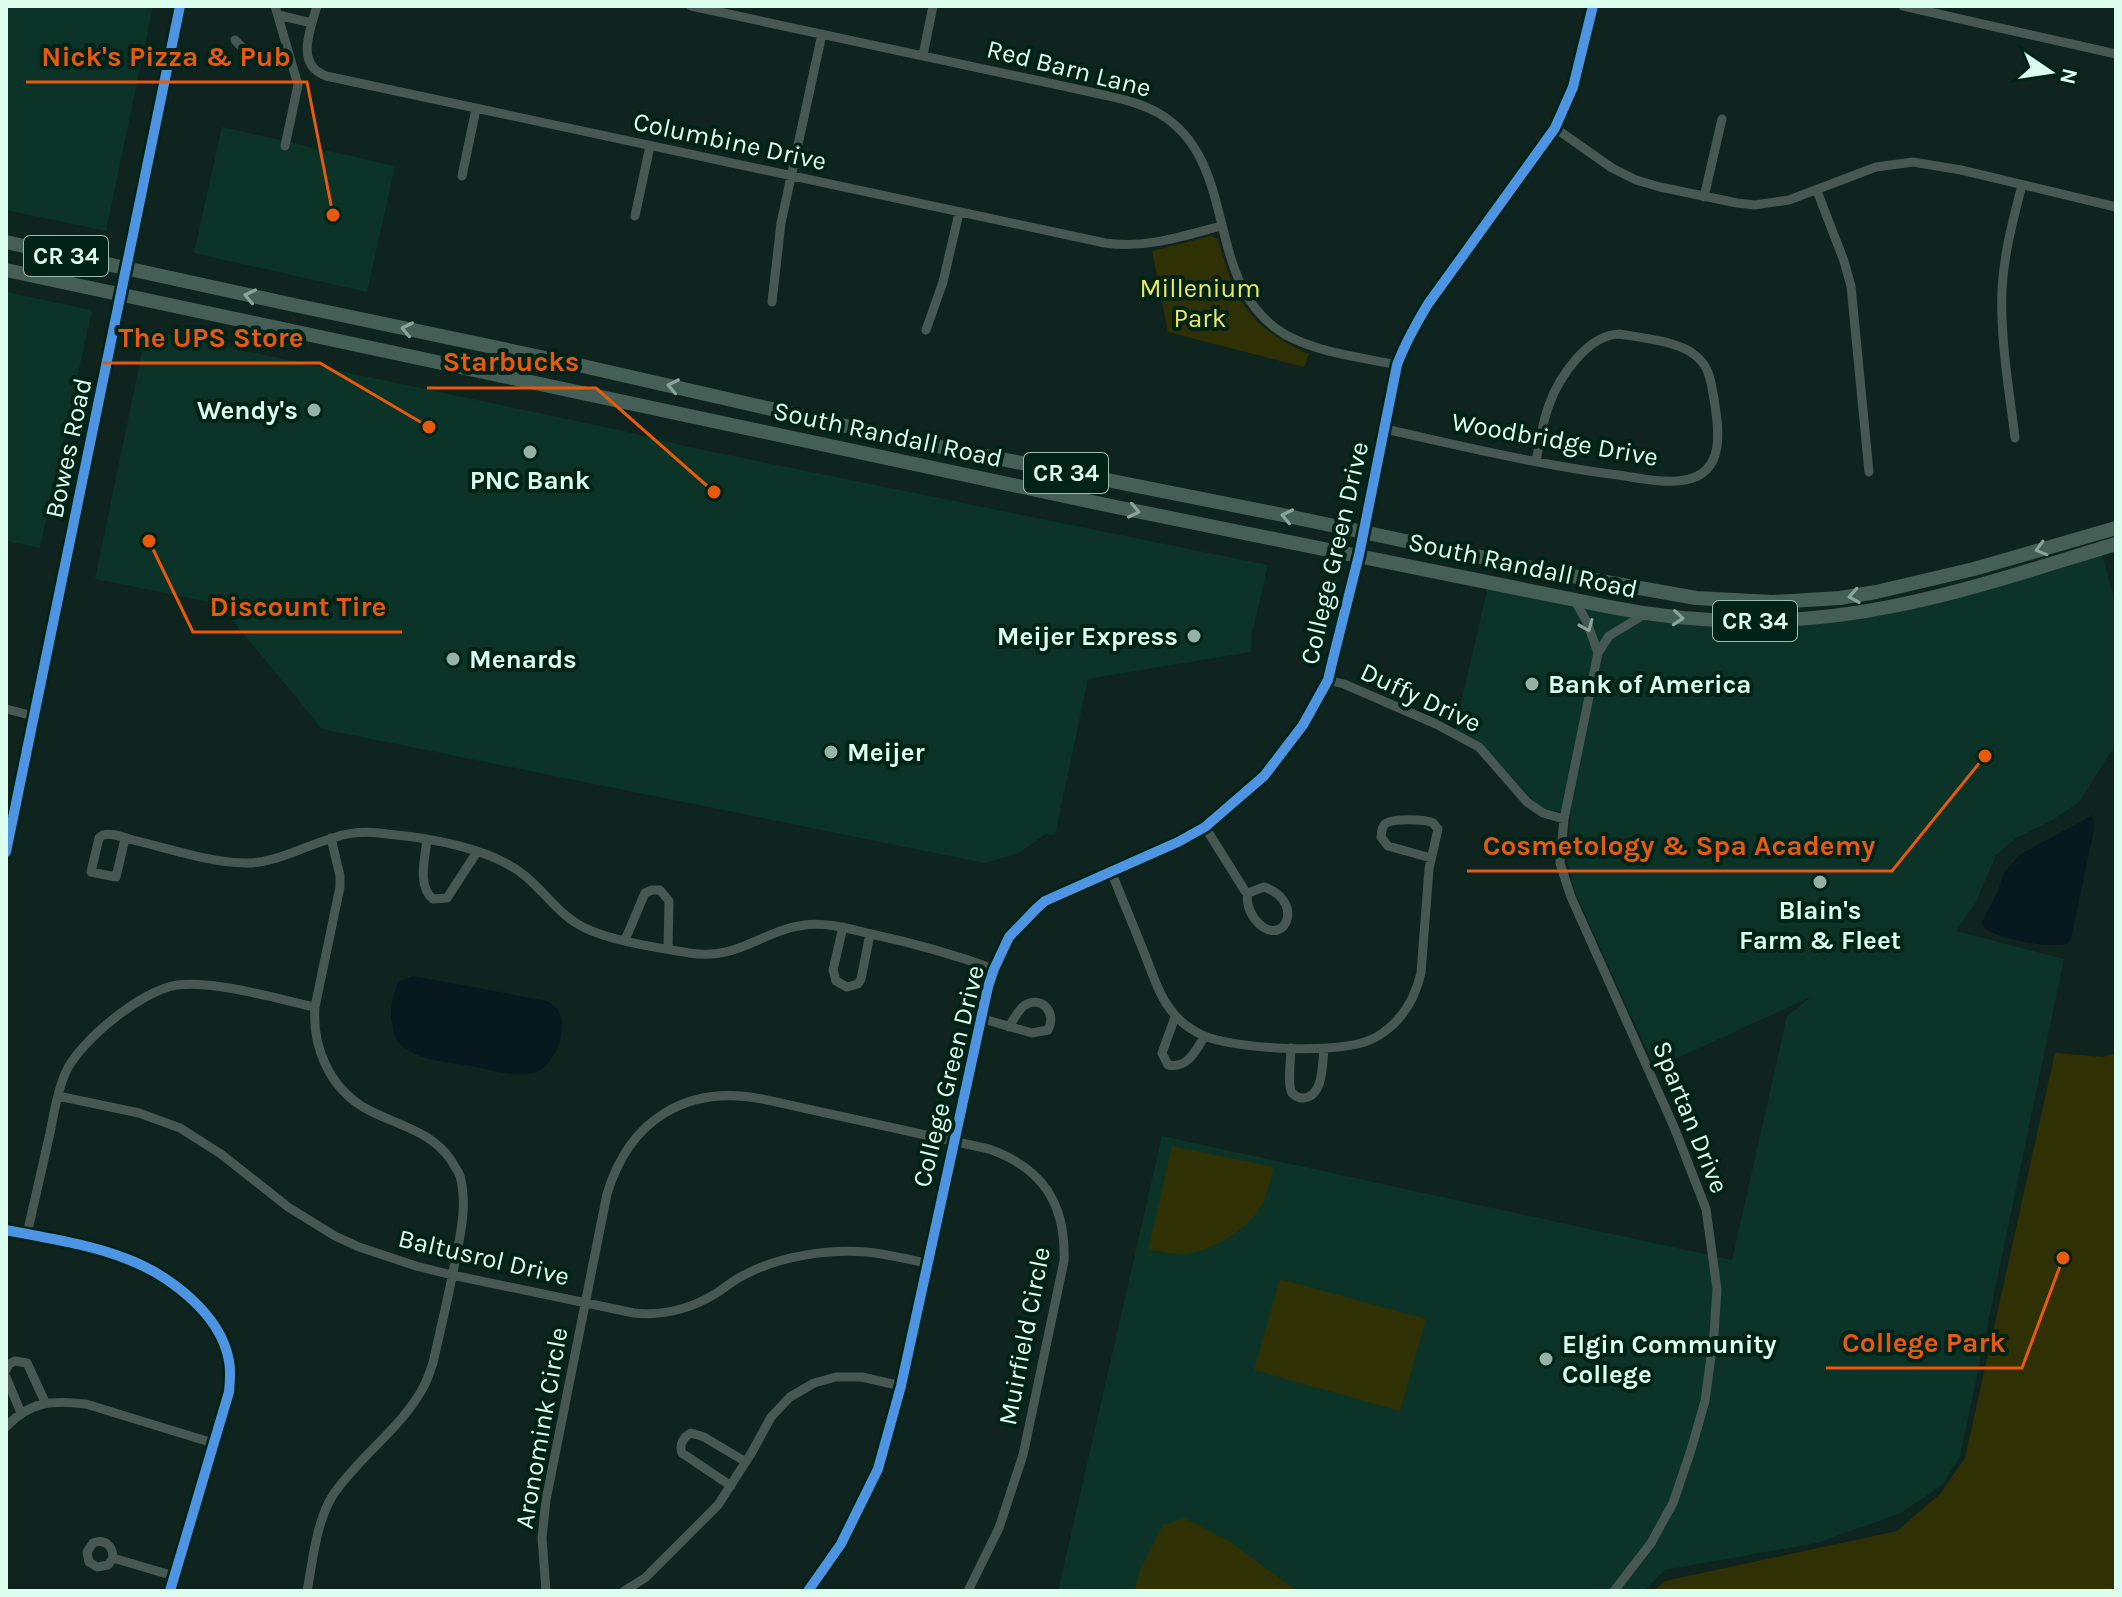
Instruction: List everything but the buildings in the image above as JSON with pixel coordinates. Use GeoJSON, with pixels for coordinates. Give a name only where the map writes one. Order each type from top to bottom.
{"type":"FeatureCollection","features":[{"type":"Feature","properties":{"kind":"main road","name":"Bowes Road"},"geometry":{"type":"LineString","coordinates":[[6,852],[180,6]]}},
{"type":"Feature","properties":{"kind":"main road","name":"CR 34"},"geometry":{"type":"LineString","coordinates":[[6,242],[127,269]]}},
{"type":"Feature","properties":{"kind":"main road","name":"South Randall Road"},"geometry":{"type":"LineString","coordinates":[[127,269],[574,364],[916,442],[1561,574],[1683,596],[1773,602],[1840,598],[1974,569],[2116,528]]}},
{"type":"Feature","properties":{"kind":"main road","name":"CR 34"},"geometry":{"type":"LineString","coordinates":[[6,270],[121,296]]}},
{"type":"Feature","properties":{"kind":"main road","name":"South Randall Road"},"geometry":{"type":"LineString","coordinates":[[121,296],[1116,507],[1681,619],[1758,621],[1866,611],[1975,585],[2116,544]]}},
{"type":"Feature","properties":{"kind":"street"},"geometry":{"type":"LineString","coordinates":[[276,10],[312,23],[317,6]]}},
{"type":"Feature","properties":{"kind":"street","name":"Red Barn Lane"},"geometry":{"type":"LineString","coordinates":[[691,6],[1123,99],[1161,115],[1187,138],[1202,161],[1210,178],[1238,280],[1267,321],[1306,343],[1397,365]]}},
{"type":"Feature","properties":{"kind":"street"},"geometry":{"type":"LineString","coordinates":[[923,55],[933,6]]}},
{"type":"Feature","properties":{"kind":"street","name":"College Green Drive"},"geometry":{"type":"LineString","coordinates":[[809,1591],[841,1544],[878,1469],[901,1386],[980,1018],[994,969],[1009,937],[1045,901],[1205,827],[1264,776],[1303,725],[1328,680],[1359,555],[1397,365],[1413,328],[1428,304],[1555,128],[1573,87],[1593,6]]}},
{"type":"Feature","properties":{"kind":"street"},"geometry":{"type":"LineString","coordinates":[[1903,6],[2116,54]]}},
{"type":"Feature","properties":{"kind":"street"},"geometry":{"type":"LineString","coordinates":[[276,10],[298,82],[285,146]]}},
{"type":"Feature","properties":{"kind":"street","name":"Columbine Drive"},"geometry":{"type":"LineString","coordinates":[[312,23],[307,59],[310,66],[321,74],[476,109],[1105,243],[1146,245],[1221,226]]}},
{"type":"Feature","properties":{"kind":"street"},"geometry":{"type":"LineString","coordinates":[[772,302],[776,250],[822,34]]}},
{"type":"Feature","properties":{"kind":"street"},"geometry":{"type":"LineString","coordinates":[[235,40],[254,57],[266,62],[291,63]]}},
{"type":"Feature","properties":{"kind":"street"},"geometry":{"type":"LineString","coordinates":[[462,176],[476,109]]}},
{"type":"Feature","properties":{"kind":"street"},"geometry":{"type":"LineString","coordinates":[[1704,197],[1722,119]]}},
{"type":"Feature","properties":{"kind":"street"},"geometry":{"type":"LineString","coordinates":[[1555,128],[1628,176],[1660,187],[1755,205],[1789,200],[1876,167],[1913,162],[2116,207]]}},
{"type":"Feature","properties":{"kind":"street"},"geometry":{"type":"LineString","coordinates":[[635,216],[650,146]]}},
{"type":"Feature","properties":{"kind":"street"},"geometry":{"type":"LineString","coordinates":[[2015,438],[2002,293],[2008,242],[2022,185]]}},
{"type":"Feature","properties":{"kind":"street"},"geometry":{"type":"LineString","coordinates":[[1817,191],[1851,286],[1869,472]]}},
{"type":"Feature","properties":{"kind":"street"},"geometry":{"type":"LineString","coordinates":[[926,330],[943,282],[959,213]]}},
{"type":"Feature","properties":{"kind":"street","name":"Woodbridge Drive"},"geometry":{"type":"LineString","coordinates":[[1385,429],[1536,461],[1607,474],[1672,481],[1689,479],[1712,461],[1718,448],[1719,433],[1708,371],[1703,362],[1694,353],[1682,348],[1620,334],[1599,338],[1587,347],[1556,389],[1544,419],[1536,461]]}},
{"type":"Feature","properties":{"kind":"street"},"geometry":{"type":"LineString","coordinates":[[1574,599],[1587,622],[1598,653]]}},
{"type":"Feature","properties":{"kind":"street"},"geometry":{"type":"LineString","coordinates":[[1598,653],[1609,636],[1645,614]]}},
{"type":"Feature","properties":{"kind":"street","name":"Spartan Drive"},"geometry":{"type":"LineString","coordinates":[[1598,653],[1564,819],[1560,863],[1571,897],[1674,1127],[1706,1209],[1717,1289],[1705,1401],[1673,1503],[1651,1543],[1614,1591]]}},
{"type":"Feature","properties":{"kind":"street","name":"Duffy Drive"},"geometry":{"type":"LineString","coordinates":[[1328,680],[1436,724],[1479,747],[1527,802],[1543,813],[1564,819]]}},
{"type":"Feature","properties":{"kind":"street"},"geometry":{"type":"LineString","coordinates":[[6,709],[34,716]]}},
{"type":"Feature","properties":{"kind":"street"},"geometry":{"type":"LineString","coordinates":[[1111,871],[1160,992],[1175,1017],[1205,1036],[1228,1043],[1324,1049],[1360,1043],[1379,1036],[1396,1022],[1414,997],[1421,973],[1431,858],[1438,829],[1431,822],[1424,821],[1393,820],[1385,824],[1381,837],[1388,846],[1431,858]]}},
{"type":"Feature","properties":{"kind":"street"},"geometry":{"type":"LineString","coordinates":[[1205,827],[1248,893]]}},
{"type":"Feature","properties":{"kind":"street"},"geometry":{"type":"LineString","coordinates":[[125,839],[116,877],[91,872],[99,838],[103,835],[107,835],[125,839],[231,863],[249,863],[273,859],[331,838],[374,832],[427,840],[494,857],[513,867],[582,927],[625,940],[711,955],[729,953],[803,925],[815,924],[843,927],[933,948],[994,969]]}},
{"type":"Feature","properties":{"kind":"street"},"geometry":{"type":"LineString","coordinates":[[307,1591],[320,1528],[331,1498],[426,1384],[463,1220],[463,1194],[458,1171],[445,1151],[410,1127],[362,1106],[338,1084],[325,1065],[318,1046],[314,1026],[315,1007],[339,898],[340,876],[331,838]]}},
{"type":"Feature","properties":{"kind":"street"},"geometry":{"type":"LineString","coordinates":[[427,840],[425,891],[433,899],[447,898],[477,852]]}},
{"type":"Feature","properties":{"kind":"street"},"geometry":{"type":"LineString","coordinates":[[1264,887],[1276,893],[1289,914],[1286,923],[1276,930],[1264,929],[1249,909],[1248,893],[1264,887]]}},
{"type":"Feature","properties":{"kind":"street"},"geometry":{"type":"LineString","coordinates":[[625,940],[645,893],[660,890],[669,901],[668,949]]}},
{"type":"Feature","properties":{"kind":"street"},"geometry":{"type":"LineString","coordinates":[[843,927],[833,970],[836,981],[847,987],[858,984],[861,979],[870,934]]}},
{"type":"Feature","properties":{"kind":"street"},"geometry":{"type":"LineString","coordinates":[[27,1234],[66,1069],[86,1044],[121,1013],[143,997],[167,987],[191,984],[315,1007]]}},
{"type":"Feature","properties":{"kind":"street"},"geometry":{"type":"LineString","coordinates":[[980,1018],[1009,1027],[1032,1033],[1039,1033],[1048,1030],[1051,1013],[1041,1005],[1024,1005],[1009,1027]]}},
{"type":"Feature","properties":{"kind":"street"},"geometry":{"type":"LineString","coordinates":[[1175,1017],[1162,1053],[1168,1065],[1183,1065],[1205,1036]]}},
{"type":"Feature","properties":{"kind":"street"},"geometry":{"type":"LineString","coordinates":[[1291,1048],[1290,1085],[1292,1093],[1298,1098],[1306,1098],[1318,1087],[1324,1049]]}},
{"type":"Feature","properties":{"kind":"street","name":"Baltusrol Drive"},"geometry":{"type":"LineString","coordinates":[[58,1096],[139,1113],[180,1128],[208,1145],[288,1207],[335,1236],[387,1257],[452,1275],[634,1313],[665,1313],[696,1304],[759,1268],[817,1254],[867,1252],[927,1263]]}},
{"type":"Feature","properties":{"kind":"street","name":"Aronomink Circle"},"geometry":{"type":"LineString","coordinates":[[546,1591],[542,1538],[546,1500],[607,1194],[617,1165],[649,1123],[671,1108],[711,1097],[741,1096],[953,1141]]}},
{"type":"Feature","properties":{"kind":"street","name":"Muirfield Circle"},"geometry":{"type":"LineString","coordinates":[[953,1141],[1002,1153],[1041,1181],[1056,1202],[1065,1248],[1023,1455],[999,1528],[968,1591]]}},
{"type":"Feature","properties":{"kind":"street"},"geometry":{"type":"LineString","coordinates":[[6,1230],[95,1249],[153,1270],[205,1313],[222,1339],[229,1361],[229,1392],[170,1591]]}},
{"type":"Feature","properties":{"kind":"street"},"geometry":{"type":"LineString","coordinates":[[6,1370],[15,1361],[27,1363],[45,1402]]}},
{"type":"Feature","properties":{"kind":"street"},"geometry":{"type":"LineString","coordinates":[[6,1377],[21,1413]]}},
{"type":"Feature","properties":{"kind":"street"},"geometry":{"type":"LineString","coordinates":[[624,1591],[645,1578],[718,1505],[771,1417],[790,1397],[822,1380],[847,1377],[862,1377],[901,1386]]}},
{"type":"Feature","properties":{"kind":"street"},"geometry":{"type":"LineString","coordinates":[[6,1427],[21,1413],[45,1402],[66,1402],[86,1404],[213,1443]]}},
{"type":"Feature","properties":{"kind":"street"},"geometry":{"type":"LineString","coordinates":[[731,1486],[682,1453],[681,1443],[691,1433],[696,1434],[746,1462]]}},
{"type":"Feature","properties":{"kind":"street"},"geometry":{"type":"LineString","coordinates":[[113,1558],[174,1576]]}},
{"type":"Feature","properties":{"kind":"shaded area"},"geometry":{"type":"Polygon","coordinates":[[[6,6],[153,6],[106,231],[6,210],[6,6]]]}},
{"type":"Feature","properties":{"kind":"shaded area"},"geometry":{"type":"Polygon","coordinates":[[[222,127],[395,166],[367,292],[194,253],[222,127]]]}},
{"type":"Feature","properties":{"kind":"shaded area"},"geometry":{"type":"Polygon","coordinates":[[[6,292],[92,310],[40,548],[6,541],[6,292]]]}},
{"type":"Feature","properties":{"kind":"shaded area"},"geometry":{"type":"Polygon","coordinates":[[[151,331],[684,446],[1268,565],[1252,634],[1251,652],[1088,679],[1055,835],[1046,834],[1019,853],[985,863],[322,729],[223,609],[224,605],[95,579],[146,333],[151,331]]]}},
{"type":"Feature","properties":{"kind":"shaded area","name":"Elgin Community College"},"geometry":{"type":"Polygon","coordinates":[[[2102,553],[2116,607],[2116,744],[2079,802],[2016,838],[1996,855],[1976,902],[1956,931],[2064,959],[1960,1457],[1942,1485],[1901,1513],[1817,1543],[1665,1570],[1644,1591],[1058,1591],[1162,1136],[1732,1260],[1787,1016],[1811,997],[1655,1068],[1575,892],[1567,861],[1571,814],[1542,808],[1482,744],[1455,729],[1488,586],[1647,621],[1745,629],[1847,620],[2102,553]]]}},
{"type":"Feature","properties":{"kind":"shaded area"},"geometry":{"type":"Polygon","coordinates":[[[2093,815],[2094,829],[2071,939],[2067,944],[2024,942],[1984,928],[1982,922],[2004,872],[2021,854],[2093,815]]]}},
{"type":"Feature","properties":{"kind":"shaded area"},"geometry":{"type":"Polygon","coordinates":[[[413,976],[547,1001],[556,1008],[561,1018],[560,1041],[555,1052],[541,1069],[518,1074],[435,1060],[408,1050],[395,1035],[391,1007],[399,981],[413,976]]]}},
{"type":"Feature","properties":{"kind":"green space","name":"Millenium Park"},"geometry":{"type":"Polygon","coordinates":[[[1211,236],[1218,239],[1231,279],[1247,310],[1271,333],[1309,354],[1304,367],[1168,332],[1152,251],[1211,236]]]}},
{"type":"Feature","properties":{"kind":"green space"},"geometry":{"type":"Polygon","coordinates":[[[2055,1053],[2103,1057],[2116,1053],[2116,1591],[1654,1591],[1665,1581],[1897,1531],[1940,1494],[1965,1458],[2055,1053]]]}},
{"type":"Feature","properties":{"kind":"green space"},"geometry":{"type":"Polygon","coordinates":[[[1172,1146],[1274,1167],[1262,1203],[1250,1221],[1215,1245],[1186,1254],[1148,1250],[1172,1146]]]}},
{"type":"Feature","properties":{"kind":"green space"},"geometry":{"type":"Polygon","coordinates":[[[1280,1279],[1426,1319],[1400,1411],[1254,1370],[1280,1279]]]}},
{"type":"Feature","properties":{"kind":"green space"},"geometry":{"type":"Polygon","coordinates":[[[1185,1518],[1229,1541],[1297,1591],[1134,1591],[1140,1570],[1163,1525],[1185,1518]]]}},
{"type":"Feature","properties":{"kind":"cycle path"},"geometry":{"type":"LineString","coordinates":[[6,852],[180,6]]}},
{"type":"Feature","properties":{"kind":"cycle path"},"geometry":{"type":"LineString","coordinates":[[808,1591],[841,1544],[878,1469],[901,1386],[988,987],[1009,937],[1045,901],[1205,827],[1264,776],[1303,725],[1328,680],[1359,555],[1400,357],[1428,304],[1555,128],[1573,87],[1593,6]]}},
{"type":"Feature","properties":{"kind":"cycle path"},"geometry":{"type":"LineString","coordinates":[[6,1230],[98,1249],[143,1266],[191,1298],[216,1327],[224,1344],[230,1365],[229,1392],[170,1591]]}},
{"type":"Feature","properties":{"kind":"place","name":"Nick's Pizza & Pub"},"geometry":{"type":"Point","coordinates":[333,215]}},
{"type":"Feature","properties":{"kind":"place","name":"Wendy's"},"geometry":{"type":"Point","coordinates":[314,410]}},
{"type":"Feature","properties":{"kind":"place","name":"The UPS Store"},"geometry":{"type":"Point","coordinates":[429,427]}},
{"type":"Feature","properties":{"kind":"place","name":"PNC Bank"},"geometry":{"type":"Point","coordinates":[530,452]}},
{"type":"Feature","properties":{"kind":"place","name":"Starbucks"},"geometry":{"type":"Point","coordinates":[714,492]}},
{"type":"Feature","properties":{"kind":"place","name":"Discount Tire"},"geometry":{"type":"Point","coordinates":[149,541]}},
{"type":"Feature","properties":{"kind":"place","name":"Meijer Express"},"geometry":{"type":"Point","coordinates":[1194,636]}},
{"type":"Feature","properties":{"kind":"place","name":"Menards"},"geometry":{"type":"Point","coordinates":[453,659]}},
{"type":"Feature","properties":{"kind":"place","name":"Bank of America"},"geometry":{"type":"Point","coordinates":[1532,684]}},
{"type":"Feature","properties":{"kind":"place","name":"Meijer"},"geometry":{"type":"Point","coordinates":[831,752]}},
{"type":"Feature","properties":{"kind":"place","name":"Cosmetology & Spa Academy"},"geometry":{"type":"Point","coordinates":[1985,756]}},
{"type":"Feature","properties":{"kind":"place","name":"Blain's Farm & Fleet"},"geometry":{"type":"Point","coordinates":[1820,882]}},
{"type":"Feature","properties":{"kind":"place","name":"College Park"},"geometry":{"type":"Point","coordinates":[2063,1258]}},
{"type":"Feature","properties":{"kind":"place","name":"Elgin Community College"},"geometry":{"type":"Point","coordinates":[1546,1359]}}]}
